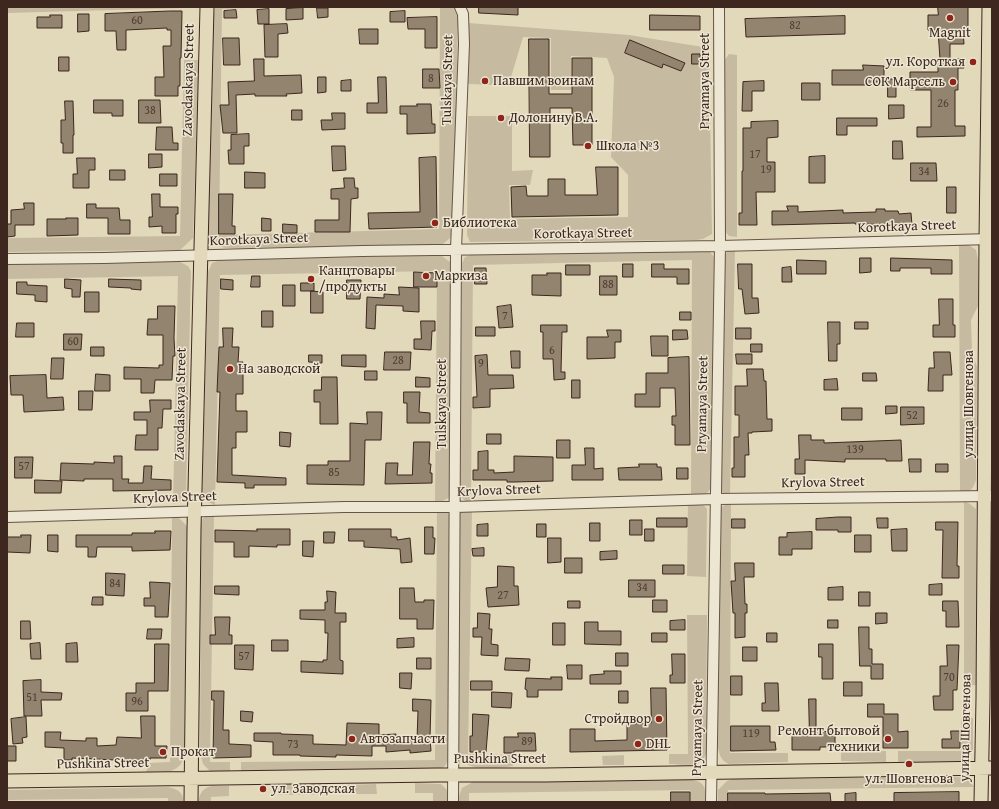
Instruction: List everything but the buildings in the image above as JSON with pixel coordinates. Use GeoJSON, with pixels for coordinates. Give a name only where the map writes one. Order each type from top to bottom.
{"type":"FeatureCollection","features":[{"type":"Feature","properties":{"kind":"main road","name":"Zavodaskaya Street"},"geometry":{"type":"LineString","coordinates":[[191,802],[194,511],[207,7]]}},
{"type":"Feature","properties":{"kind":"main road","name":"улица Шовгенова"},"geometry":{"type":"LineString","coordinates":[[980,802],[987,768],[983,699],[988,496],[989,7]]}},
{"type":"Feature","properties":{"kind":"main road","name":"Pushkina Street"},"geometry":{"type":"LineString","coordinates":[[7,781],[711,773],[987,768]]}},
{"type":"Feature","properties":{"kind":"street","name":"Tulskaya Street"},"geometry":{"type":"LineString","coordinates":[[453,802],[456,506],[456,250],[464,44],[463,14],[460,7]]}},
{"type":"Feature","properties":{"kind":"street","name":"Pryamaya Street"},"geometry":{"type":"LineString","coordinates":[[711,802],[720,246],[719,7]]}},
{"type":"Feature","properties":{"kind":"street","name":"Korotkaya Street"},"geometry":{"type":"LineString","coordinates":[[7,258],[104,258],[720,246],[989,239]]}},
{"type":"Feature","properties":{"kind":"street","name":"Krylova Street"},"geometry":{"type":"LineString","coordinates":[[7,517],[344,507],[456,506],[716,499],[988,496]]}},
{"type":"Feature","properties":{"kind":"shaded area"},"geometry":{"type":"Polygon","coordinates":[[[7,7],[185,7],[7,13],[7,7]]]}},
{"type":"Feature","properties":{"kind":"shaded area"},"geometry":{"type":"Polygon","coordinates":[[[215,7],[268,7],[222,9],[219,235],[439,229],[440,7],[453,7],[458,16],[454,225],[450,238],[442,245],[225,248],[214,243],[208,232],[213,19],[215,7]]]}},
{"type":"Feature","properties":{"kind":"shaded area"},"geometry":{"type":"Polygon","coordinates":[[[468,23],[629,35],[709,48],[712,234],[703,239],[696,240],[470,242],[467,235],[468,116],[512,116],[512,171],[533,170],[530,185],[509,185],[510,219],[628,217],[628,175],[611,157],[614,77],[607,58],[571,56],[571,90],[551,90],[551,38],[523,37],[509,84],[468,84],[468,23]]]}},
{"type":"Feature","properties":{"kind":"shaded area"},"geometry":{"type":"Polygon","coordinates":[[[729,54],[737,55],[737,237],[729,236],[723,229],[724,61],[729,54]]]}},
{"type":"Feature","properties":{"kind":"shaded area"},"geometry":{"type":"Polygon","coordinates":[[[184,60],[199,60],[193,238],[180,250],[7,252],[7,238],[180,236],[184,60]]]}},
{"type":"Feature","properties":{"kind":"shaded area"},"geometry":{"type":"Polygon","coordinates":[[[959,245],[969,245],[976,250],[978,260],[978,306],[971,320],[972,351],[977,367],[976,480],[971,490],[960,492],[959,245]]]}},
{"type":"Feature","properties":{"kind":"shaded area"},"geometry":{"type":"Polygon","coordinates":[[[702,249],[710,252],[714,257],[712,483],[710,490],[699,496],[691,496],[692,260],[473,265],[471,503],[464,499],[460,492],[462,263],[465,257],[473,254],[702,249]]]}},
{"type":"Feature","properties":{"kind":"shaded area"},"geometry":{"type":"Polygon","coordinates":[[[735,249],[730,494],[723,493],[720,489],[723,256],[728,251],[735,249]]]}},
{"type":"Feature","properties":{"kind":"shaded area"},"geometry":{"type":"Polygon","coordinates":[[[438,255],[450,262],[452,273],[451,495],[444,500],[435,502],[437,271],[220,275],[215,505],[208,502],[202,494],[208,272],[212,263],[220,260],[438,255]]]}},
{"type":"Feature","properties":{"kind":"shaded area"},"geometry":{"type":"Polygon","coordinates":[[[178,261],[188,266],[191,271],[186,496],[184,500],[173,504],[178,276],[7,279],[7,263],[178,261]]]}},
{"type":"Feature","properties":{"kind":"shaded area"},"geometry":{"type":"Polygon","coordinates":[[[964,501],[976,509],[976,685],[964,686],[964,501]]]}},
{"type":"Feature","properties":{"kind":"shaded area"},"geometry":{"type":"Polygon","coordinates":[[[688,502],[699,503],[707,509],[706,577],[687,576],[688,502]]]}},
{"type":"Feature","properties":{"kind":"shaded area"},"geometry":{"type":"Polygon","coordinates":[[[731,503],[730,753],[788,753],[788,762],[729,764],[724,761],[719,753],[717,744],[720,511],[723,506],[731,503]]]}},
{"type":"Feature","properties":{"kind":"shaded area"},"geometry":{"type":"Polygon","coordinates":[[[462,509],[472,509],[468,754],[513,755],[513,766],[491,768],[475,767],[468,765],[462,760],[459,754],[459,512],[462,509]]]}},
{"type":"Feature","properties":{"kind":"shaded area"},"geometry":{"type":"Polygon","coordinates":[[[437,510],[444,511],[452,518],[449,760],[445,766],[442,768],[241,771],[241,762],[435,760],[437,510]]]}},
{"type":"Feature","properties":{"kind":"shaded area"},"geometry":{"type":"Polygon","coordinates":[[[214,515],[210,762],[230,762],[230,771],[210,771],[203,764],[200,753],[201,525],[203,518],[214,515]]]}},
{"type":"Feature","properties":{"kind":"shaded area"},"geometry":{"type":"Polygon","coordinates":[[[172,517],[179,518],[187,526],[184,756],[180,765],[176,769],[171,771],[146,772],[150,763],[170,762],[172,517]]]}},
{"type":"Feature","properties":{"kind":"shaded area"},"geometry":{"type":"Polygon","coordinates":[[[687,615],[707,615],[706,754],[704,759],[696,764],[669,764],[669,754],[688,754],[687,615]]]}},
{"type":"Feature","properties":{"kind":"shaded area"},"geometry":{"type":"Polygon","coordinates":[[[961,718],[973,718],[973,751],[964,761],[898,762],[898,751],[961,751],[961,718]]]}},
{"type":"Feature","properties":{"kind":"shaded area"},"geometry":{"type":"Polygon","coordinates":[[[841,751],[886,751],[886,762],[841,761],[841,751]]]}},
{"type":"Feature","properties":{"kind":"shaded area"},"geometry":{"type":"Polygon","coordinates":[[[624,755],[624,765],[603,765],[602,756],[624,755]]]}},
{"type":"Feature","properties":{"kind":"shaded area"},"geometry":{"type":"Polygon","coordinates":[[[953,777],[965,779],[974,787],[728,790],[727,802],[718,802],[718,790],[727,781],[734,779],[953,777]]]}},
{"type":"Feature","properties":{"kind":"shaded area"},"geometry":{"type":"Polygon","coordinates":[[[692,780],[703,785],[706,794],[706,802],[690,802],[690,790],[469,793],[469,802],[457,802],[462,788],[473,782],[692,780]]]}},
{"type":"Feature","properties":{"kind":"shaded area"},"geometry":{"type":"Polygon","coordinates":[[[415,783],[441,784],[447,790],[448,802],[433,802],[433,793],[415,793],[415,783]]]}},
{"type":"Feature","properties":{"kind":"shaded area"},"geometry":{"type":"Polygon","coordinates":[[[278,784],[328,784],[328,794],[278,795],[278,784]]]}},
{"type":"Feature","properties":{"kind":"shaded area"},"geometry":{"type":"Polygon","coordinates":[[[376,784],[377,794],[347,794],[346,785],[376,784]]]}},
{"type":"Feature","properties":{"kind":"shaded area"},"geometry":{"type":"Polygon","coordinates":[[[213,786],[229,786],[229,796],[211,797],[211,802],[198,802],[202,791],[213,786]]]}},
{"type":"Feature","properties":{"kind":"shaded area"},"geometry":{"type":"Polygon","coordinates":[[[168,787],[181,793],[183,802],[168,802],[168,798],[7,800],[7,790],[168,787]]]}},
{"type":"Feature","properties":{"kind":"place","name":"Magnit"},"geometry":{"type":"Point","coordinates":[950,18]}},
{"type":"Feature","properties":{"kind":"place","name":"ул. Короткая"},"geometry":{"type":"Point","coordinates":[973,62]}},
{"type":"Feature","properties":{"kind":"place","name":"Павшим воинам"},"geometry":{"type":"Point","coordinates":[485,81]}},
{"type":"Feature","properties":{"kind":"place","name":"СОК Марсель"},"geometry":{"type":"Point","coordinates":[953,82]}},
{"type":"Feature","properties":{"kind":"place","name":"Долонину В.А."},"geometry":{"type":"Point","coordinates":[501,118]}},
{"type":"Feature","properties":{"kind":"place","name":"Школа №3"},"geometry":{"type":"Point","coordinates":[588,146]}},
{"type":"Feature","properties":{"kind":"place","name":"Библиотека"},"geometry":{"type":"Point","coordinates":[435,223]}},
{"type":"Feature","properties":{"kind":"place","name":"Маркиза"},"geometry":{"type":"Point","coordinates":[426,276]}},
{"type":"Feature","properties":{"kind":"place","name":"Канцтовары /продукты"},"geometry":{"type":"Point","coordinates":[311,279]}},
{"type":"Feature","properties":{"kind":"place","name":"На заводской"},"geometry":{"type":"Point","coordinates":[230,369]}},
{"type":"Feature","properties":{"kind":"place","name":"Стройдвор"},"geometry":{"type":"Point","coordinates":[659,719]}},
{"type":"Feature","properties":{"kind":"place","name":"Автозапчасти"},"geometry":{"type":"Point","coordinates":[352,739]}},
{"type":"Feature","properties":{"kind":"place","name":"Ремонт бытовой техники"},"geometry":{"type":"Point","coordinates":[888,739]}},
{"type":"Feature","properties":{"kind":"place","name":"DHL"},"geometry":{"type":"Point","coordinates":[638,744]}},
{"type":"Feature","properties":{"kind":"place","name":"Прокат"},"geometry":{"type":"Point","coordinates":[163,752]}},
{"type":"Feature","properties":{"kind":"place","name":"ул. Шовгенова"},"geometry":{"type":"Point","coordinates":[909,764]}},
{"type":"Feature","properties":{"kind":"place","name":"ул. Заводская"},"geometry":{"type":"Point","coordinates":[263,789]}}]}
